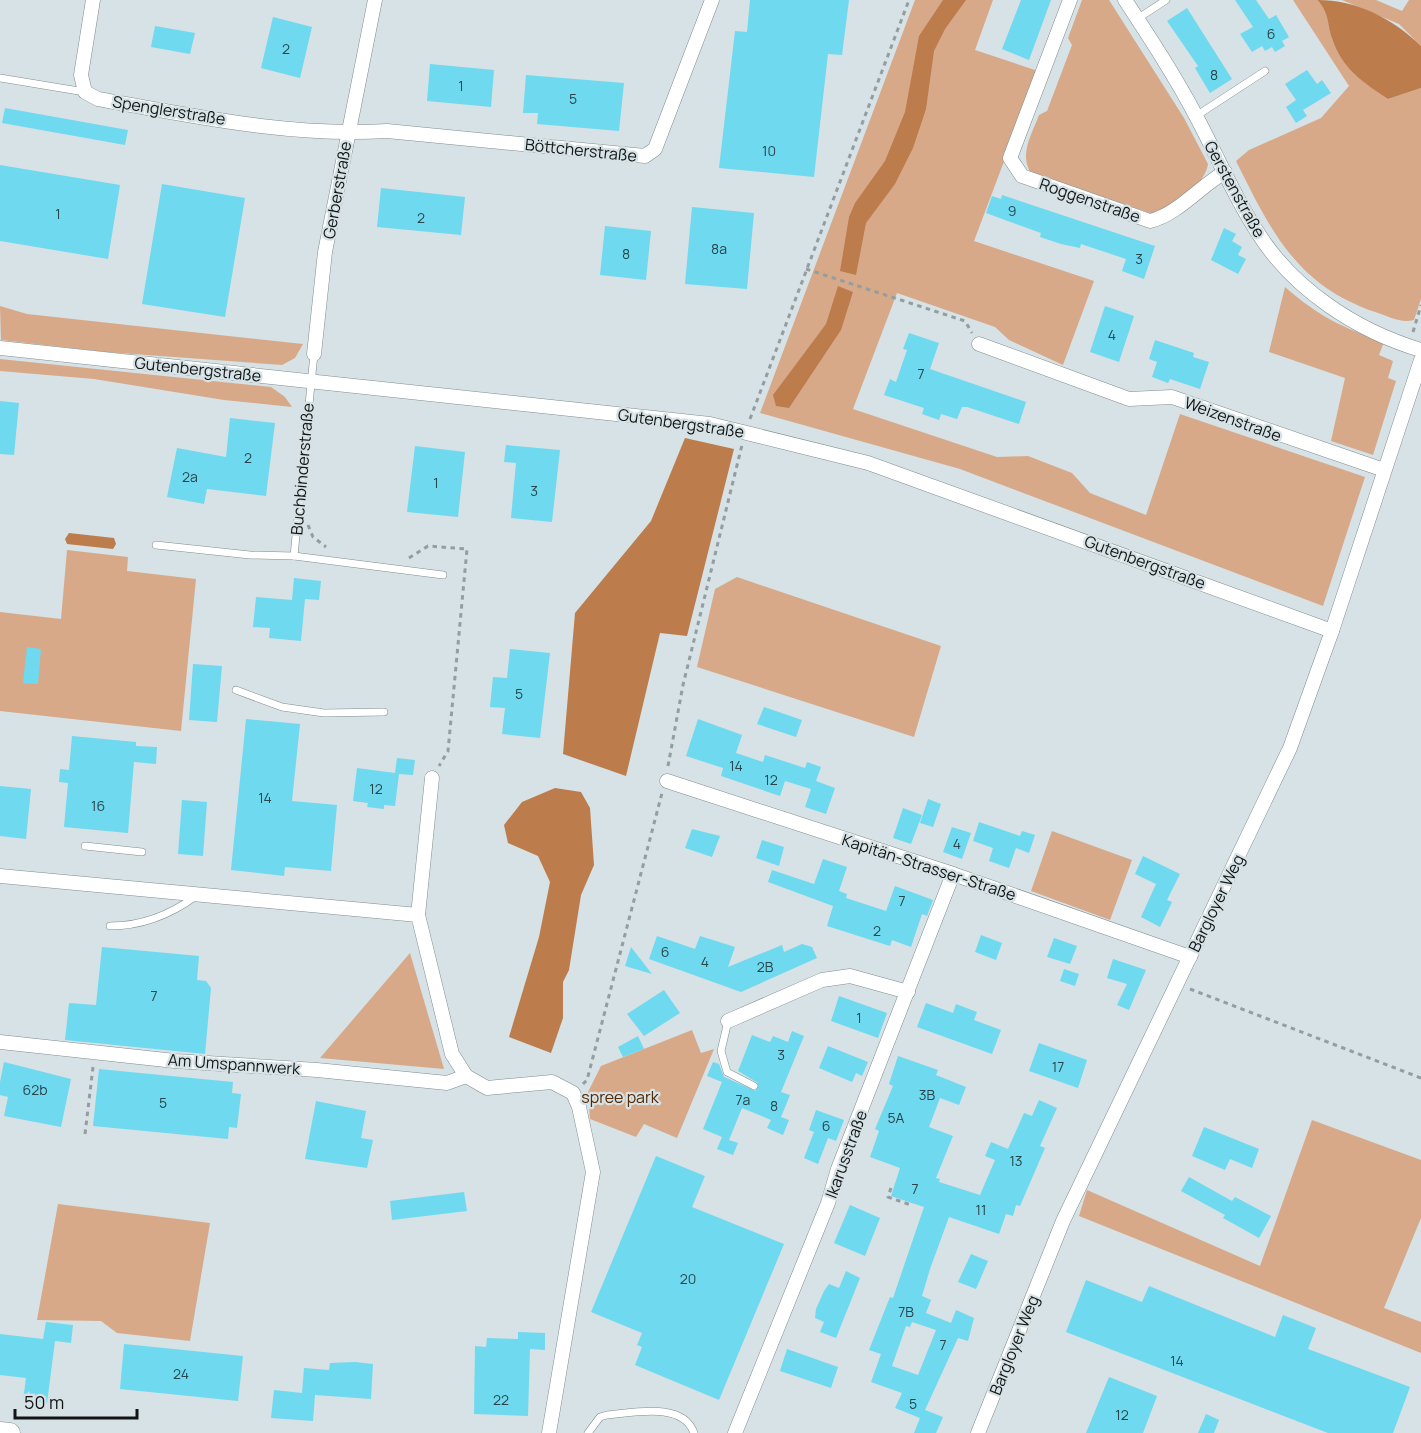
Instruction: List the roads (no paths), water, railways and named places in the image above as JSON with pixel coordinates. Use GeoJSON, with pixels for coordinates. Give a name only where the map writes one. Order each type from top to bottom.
{"type":"FeatureCollection","features":[{"type":"Feature","properties":{"kind":"main road"},"geometry":{"type":"LineString","coordinates":[[0,1432],[10,1433]]}},
{"type":"Feature","properties":{"kind":"street"},"geometry":{"type":"LineString","coordinates":[[85,92],[81,75],[93,0]]}},
{"type":"Feature","properties":{"kind":"street","name":"Gerberstraße"},"geometry":{"type":"LineString","coordinates":[[314,354],[325,252],[375,0]]}},
{"type":"Feature","properties":{"kind":"street","name":"Böttcherstraße"},"geometry":{"type":"LineString","coordinates":[[347,134],[387,131],[645,156],[655,149],[712,0]]}},
{"type":"Feature","properties":{"kind":"street","name":"Roggenstraße"},"geometry":{"type":"LineString","coordinates":[[1070,0],[1010,158],[1022,176],[1150,221],[1166,217],[1204,184],[1226,172]]}},
{"type":"Feature","properties":{"kind":"street","name":"Gerstenstraße"},"geometry":{"type":"LineString","coordinates":[[1125,0],[1196,116],[1257,233],[1280,263],[1305,287],[1331,307],[1391,342],[1421,350]]}},
{"type":"Feature","properties":{"kind":"street","name":"Spenglerstraße"},"geometry":{"type":"LineString","coordinates":[[85,92],[99,99],[157,110],[260,125],[347,134]]}},
{"type":"Feature","properties":{"kind":"street","name":"Weizenstraße"},"geometry":{"type":"LineString","coordinates":[[979,344],[1130,399],[1172,397],[1384,470]]}},
{"type":"Feature","properties":{"kind":"street","name":"Gutenbergstraße"},"geometry":{"type":"LineString","coordinates":[[0,348],[710,424],[746,431],[868,463],[1332,631]]}},
{"type":"Feature","properties":{"kind":"street","name":"Bargloyer Weg"},"geometry":{"type":"LineString","coordinates":[[978,1433],[1063,1221],[1290,748],[1332,631],[1421,360]]}},
{"type":"Feature","properties":{"kind":"street"},"geometry":{"type":"LineString","coordinates":[[432,778],[418,915],[452,1054],[466,1076],[486,1088],[552,1083],[573,1093],[579,1107],[593,1172],[549,1433]]}},
{"type":"Feature","properties":{"kind":"street","name":"Kapitän-Strasser-Straße"},"geometry":{"type":"LineString","coordinates":[[667,781],[952,874],[1190,957]]}},
{"type":"Feature","properties":{"kind":"street","name":"Ikarusstraße"},"geometry":{"type":"LineString","coordinates":[[735,1433],[828,1203],[838,1170],[952,874]]}},
{"type":"Feature","properties":{"kind":"street"},"geometry":{"type":"LineString","coordinates":[[0,876],[418,915]]}},
{"type":"Feature","properties":{"kind":"street"},"geometry":{"type":"LineString","coordinates":[[728,1022],[822,981],[841,977],[850,976],[908,992]]}},
{"type":"Feature","properties":{"kind":"street","name":"Am Umspannwerk"},"geometry":{"type":"LineString","coordinates":[[0,1042],[447,1083],[466,1076]]}},
{"type":"Feature","properties":{"kind":"lane"},"geometry":{"type":"LineString","coordinates":[[1137,19],[1166,0]]}},
{"type":"Feature","properties":{"kind":"lane"},"geometry":{"type":"LineString","coordinates":[[1196,116],[1265,71]]}},
{"type":"Feature","properties":{"kind":"lane"},"geometry":{"type":"LineString","coordinates":[[0,78],[85,92]]}},
{"type":"Feature","properties":{"kind":"lane","name":"Gerberstraße"},"geometry":{"type":"LineString","coordinates":[[310,381],[314,354]]}},
{"type":"Feature","properties":{"kind":"lane","name":"Buchbinderstraße"},"geometry":{"type":"LineString","coordinates":[[294,556],[310,381]]}},
{"type":"Feature","properties":{"kind":"lane","name":"Buchbinderstraße"},"geometry":{"type":"LineString","coordinates":[[156,545],[250,555],[294,556],[443,575]]}},
{"type":"Feature","properties":{"kind":"lane"},"geometry":{"type":"LineString","coordinates":[[236,690],[282,707],[324,713],[384,712]]}},
{"type":"Feature","properties":{"kind":"lane"},"geometry":{"type":"LineString","coordinates":[[85,846],[142,852]]}},
{"type":"Feature","properties":{"kind":"lane"},"geometry":{"type":"LineString","coordinates":[[110,926],[133,926],[174,912],[197,895]]}},
{"type":"Feature","properties":{"kind":"lane"},"geometry":{"type":"LineString","coordinates":[[728,1022],[721,1051],[727,1072],[754,1086]]}},
{"type":"Feature","properties":{"kind":"lane"},"geometry":{"type":"LineString","coordinates":[[588,1433],[600,1417],[607,1415],[663,1412],[677,1414],[687,1420],[694,1433]]}},
{"type":"Feature","properties":{"kind":"park label","name":"spree park"},"geometry":{"type":"Point","coordinates":[620,1097]}}]}
